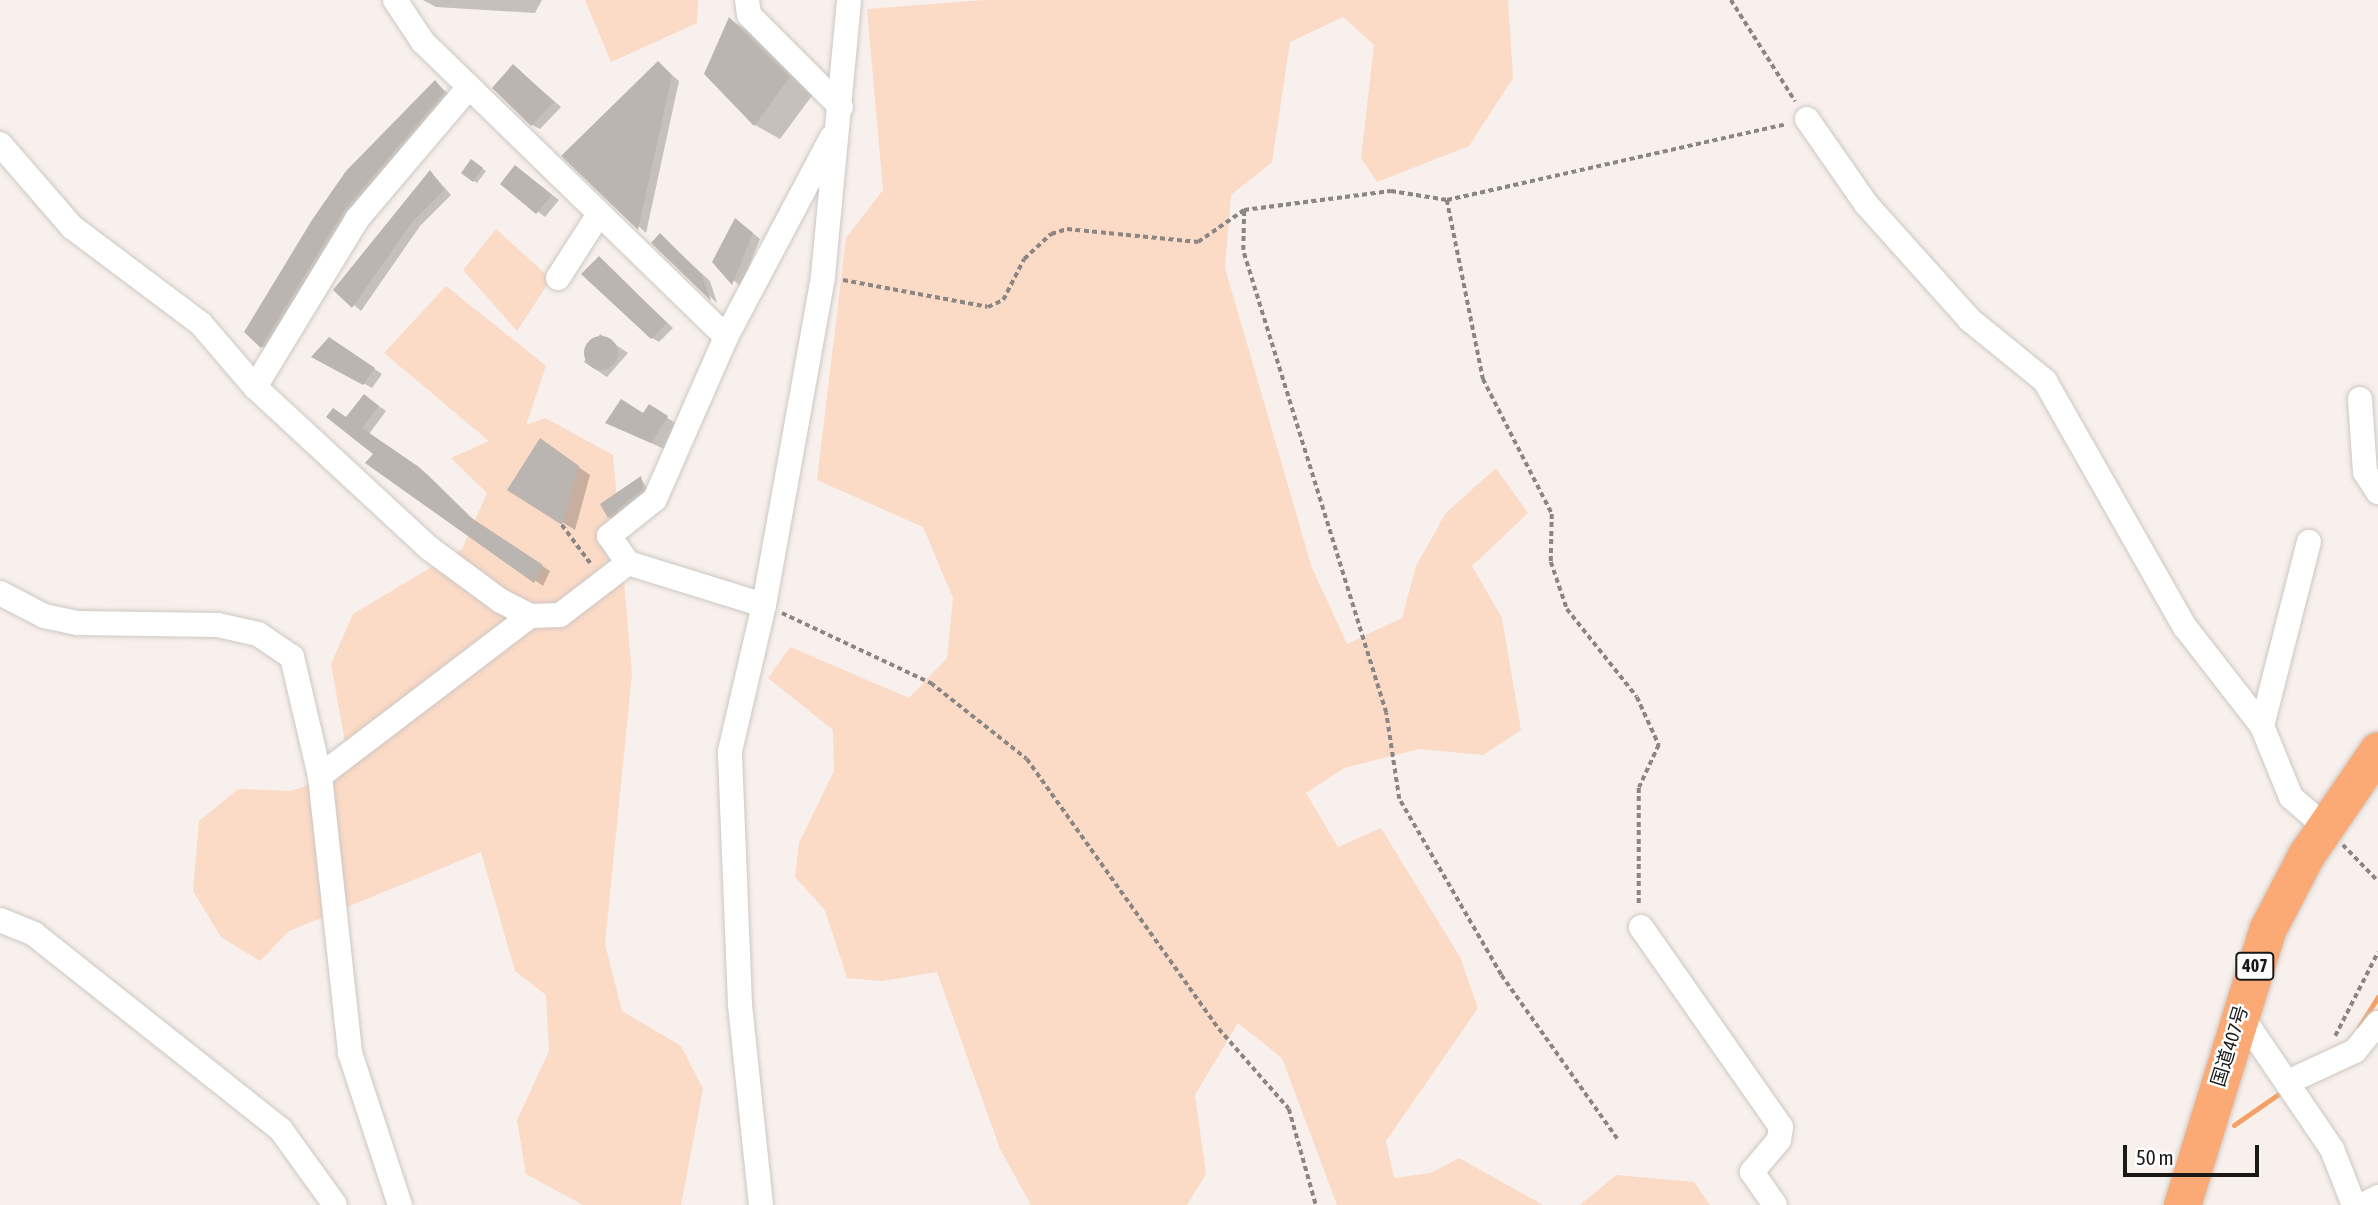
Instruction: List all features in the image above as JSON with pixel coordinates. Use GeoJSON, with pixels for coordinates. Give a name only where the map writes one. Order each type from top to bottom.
{"type":"FeatureCollection","features":[{"type":"Feature","properties":{"kind":"highway","name":"国道407号"},"geometry":{"type":"LineString","coordinates":[[2182,1205],[2236,1023],[2267,930],[2325,826],[2378,750]]}},
{"type":"Feature","properties":{"kind":"street"},"geometry":{"type":"LineString","coordinates":[[395,0],[405,22],[469,88],[726,337]]}},
{"type":"Feature","properties":{"kind":"street"},"geometry":{"type":"LineString","coordinates":[[747,0],[749,15],[841,114]]}},
{"type":"Feature","properties":{"kind":"street"},"geometry":{"type":"LineString","coordinates":[[761,1205],[740,1004],[730,751],[764,605],[823,276],[841,114],[849,0]]}},
{"type":"Feature","properties":{"kind":"street"},"geometry":{"type":"LineString","coordinates":[[255,387],[357,219],[469,88]]}},
{"type":"Feature","properties":{"kind":"street"},"geometry":{"type":"LineString","coordinates":[[764,605],[628,563],[609,536],[655,499],[726,337],[841,114]]}},
{"type":"Feature","properties":{"kind":"street"},"geometry":{"type":"LineString","coordinates":[[1807,119],[1866,204],[1970,320],[2045,381],[2185,627],[2262,726],[2291,797],[2325,826]]}},
{"type":"Feature","properties":{"kind":"street"},"geometry":{"type":"LineString","coordinates":[[0,144],[72,226],[201,324],[255,387],[429,548],[530,616]]}},
{"type":"Feature","properties":{"kind":"street"},"geometry":{"type":"LineString","coordinates":[[558,278],[599,214]]}},
{"type":"Feature","properties":{"kind":"street"},"geometry":{"type":"LineString","coordinates":[[2360,399],[2365,471],[2378,492]]}},
{"type":"Feature","properties":{"kind":"street"},"geometry":{"type":"LineString","coordinates":[[2262,726],[2309,542]]}},
{"type":"Feature","properties":{"kind":"street"},"geometry":{"type":"LineString","coordinates":[[320,776],[530,616],[560,615],[628,563]]}},
{"type":"Feature","properties":{"kind":"street"},"geometry":{"type":"LineString","coordinates":[[0,593],[44,616],[78,623],[218,625],[281,647],[292,657],[320,776],[350,1053],[400,1205]]}},
{"type":"Feature","properties":{"kind":"street"},"geometry":{"type":"LineString","coordinates":[[0,920],[34,934],[281,1130],[335,1205]]}},
{"type":"Feature","properties":{"kind":"street"},"geometry":{"type":"LineString","coordinates":[[1641,927],[1781,1127],[1779,1140],[1752,1172],[1775,1205]]}},
{"type":"Feature","properties":{"kind":"street"},"geometry":{"type":"LineString","coordinates":[[2236,1023],[2251,1030],[2288,1082],[2342,1169],[2354,1205]]}},
{"type":"Feature","properties":{"kind":"street"},"geometry":{"type":"LineString","coordinates":[[2288,1082],[2324,1068],[2355,1051],[2378,1023]]}},
{"type":"Feature","properties":{"kind":"street"},"geometry":{"type":"LineString","coordinates":[[2363,1205],[2378,1197]]}},
{"type":"Feature","properties":{"kind":"path"},"geometry":{"type":"LineString","coordinates":[[823,276],[988,307],[1003,300],[1024,259],[1051,234],[1068,229],[1198,242],[1244,210],[1391,191],[1447,200],[1807,119],[1731,0]]}},
{"type":"Feature","properties":{"kind":"path"},"geometry":{"type":"LineString","coordinates":[[1447,200],[1483,379],[1552,514],[1551,562],[1567,608],[1637,697],[1659,745],[1639,788],[1641,927]]}},
{"type":"Feature","properties":{"kind":"path"},"geometry":{"type":"LineString","coordinates":[[1244,210],[1243,250],[1387,713],[1399,799],[1501,975],[1617,1139]]}},
{"type":"Feature","properties":{"kind":"path"},"geometry":{"type":"LineString","coordinates":[[562,525],[603,580]]}},
{"type":"Feature","properties":{"kind":"path"},"geometry":{"type":"LineString","coordinates":[[764,605],[931,683],[1027,760],[1109,866],[1219,1029],[1289,1109],[1315,1205]]}},
{"type":"Feature","properties":{"kind":"path"},"geometry":{"type":"LineString","coordinates":[[2325,826],[2378,881]]}},
{"type":"Feature","properties":{"kind":"path"},"geometry":{"type":"LineString","coordinates":[[2324,1068],[2378,952]]}},
{"type":"Feature","properties":{"kind":"shaded area"},"geometry":{"type":"Polygon","coordinates":[[[585,0],[698,0],[697,23],[611,62],[585,0]]]}},
{"type":"Feature","properties":{"kind":"shaded area"},"geometry":{"type":"Polygon","coordinates":[[[984,0],[1508,0],[1513,78],[1469,146],[1377,182],[1361,158],[1374,45],[1343,17],[1290,42],[1272,162],[1231,195],[1225,268],[1312,568],[1347,644],[1402,618],[1416,566],[1446,513],[1496,468],[1528,513],[1472,566],[1502,618],[1521,730],[1483,755],[1419,749],[1344,768],[1306,793],[1338,847],[1381,828],[1460,957],[1478,1008],[1386,1141],[1394,1178],[1431,1173],[1459,1158],[1543,1205],[1337,1205],[1282,1058],[1238,1023],[1195,1095],[1206,1174],[1187,1205],[1031,1205],[1000,1149],[937,972],[882,981],[847,978],[825,910],[795,877],[799,843],[834,771],[833,730],[768,678],[790,647],[909,698],[947,658],[953,598],[923,527],[817,480],[846,238],[883,190],[867,9],[984,0]]]}},
{"type":"Feature","properties":{"kind":"shaded area"},"geometry":{"type":"Polygon","coordinates":[[[496,229],[551,279],[517,331],[463,270],[496,229]]]}},
{"type":"Feature","properties":{"kind":"shaded area"},"geometry":{"type":"Polygon","coordinates":[[[446,286],[546,366],[526,425],[545,418],[613,455],[632,674],[605,944],[622,1011],[681,1046],[703,1089],[681,1205],[583,1205],[526,1174],[517,1120],[549,1051],[546,995],[515,971],[481,852],[289,931],[260,961],[221,937],[193,891],[199,821],[238,789],[291,791],[350,770],[331,664],[353,614],[462,549],[487,493],[451,458],[489,441],[384,353],[446,286]]]}},
{"type":"Feature","properties":{"kind":"shaded area"},"geometry":{"type":"Polygon","coordinates":[[[1616,1175],[1694,1182],[1710,1205],[1580,1205],[1616,1175]]]}},
{"type":"Feature","properties":{"kind":"building"},"geometry":{"type":"Polygon","coordinates":[[[729,17],[790,77],[754,126],[704,74],[729,17]]]}},
{"type":"Feature","properties":{"kind":"building"},"geometry":{"type":"Polygon","coordinates":[[[658,61],[672,75],[638,230],[561,156],[658,61]]]}},
{"type":"Feature","properties":{"kind":"building"},"geometry":{"type":"Polygon","coordinates":[[[513,64],[554,102],[531,126],[492,88],[513,64]]]}},
{"type":"Feature","properties":{"kind":"building"},"geometry":{"type":"Polygon","coordinates":[[[435,80],[445,92],[344,211],[261,348],[244,332],[312,220],[346,171],[435,80]]]}},
{"type":"Feature","properties":{"kind":"building"},"geometry":{"type":"Polygon","coordinates":[[[471,159],[483,168],[473,182],[461,173],[471,159]]]}},
{"type":"Feature","properties":{"kind":"building"},"geometry":{"type":"Polygon","coordinates":[[[515,165],[552,195],[536,214],[500,184],[515,165]]]}},
{"type":"Feature","properties":{"kind":"building"},"geometry":{"type":"Polygon","coordinates":[[[430,170],[444,190],[412,222],[352,308],[333,290],[430,170]]]}},
{"type":"Feature","properties":{"kind":"building"},"geometry":{"type":"Polygon","coordinates":[[[735,218],[753,233],[732,285],[712,262],[735,218]]]}},
{"type":"Feature","properties":{"kind":"building"},"geometry":{"type":"Polygon","coordinates":[[[660,233],[702,275],[711,301],[651,243],[660,233]]]}},
{"type":"Feature","properties":{"kind":"building"},"geometry":{"type":"Polygon","coordinates":[[[599,256],[667,323],[651,339],[581,274],[599,256]]]}},
{"type":"Feature","properties":{"kind":"building"},"geometry":{"type":"Polygon","coordinates":[[[601,336],[613,341],[618,353],[613,365],[601,370],[589,365],[584,353],[589,341],[601,336]]]}},
{"type":"Feature","properties":{"kind":"building"},"geometry":{"type":"Polygon","coordinates":[[[329,337],[375,368],[363,385],[311,357],[329,337]]]}},
{"type":"Feature","properties":{"kind":"building"},"geometry":{"type":"Polygon","coordinates":[[[364,394],[379,406],[362,428],[419,467],[470,517],[543,565],[534,583],[365,463],[373,454],[326,417],[333,408],[346,417],[364,394]]]}},
{"type":"Feature","properties":{"kind":"building"},"geometry":{"type":"Polygon","coordinates":[[[621,399],[643,413],[649,404],[668,416],[651,443],[605,423],[621,399]]]}},
{"type":"Feature","properties":{"kind":"building"},"geometry":{"type":"Polygon","coordinates":[[[540,438],[579,466],[562,525],[507,490],[540,438]]]}},
{"type":"Feature","properties":{"kind":"building"},"geometry":{"type":"Polygon","coordinates":[[[641,476],[643,490],[608,518],[600,504],[641,476]]]}},
{"type":"Feature","properties":{"kind":"waterway"},"geometry":{"type":"LineString","coordinates":[[2359,1027],[2378,997]]}},
{"type":"Feature","properties":{"kind":"waterway"},"geometry":{"type":"LineString","coordinates":[[2234,1125],[2280,1093]]}}]}
